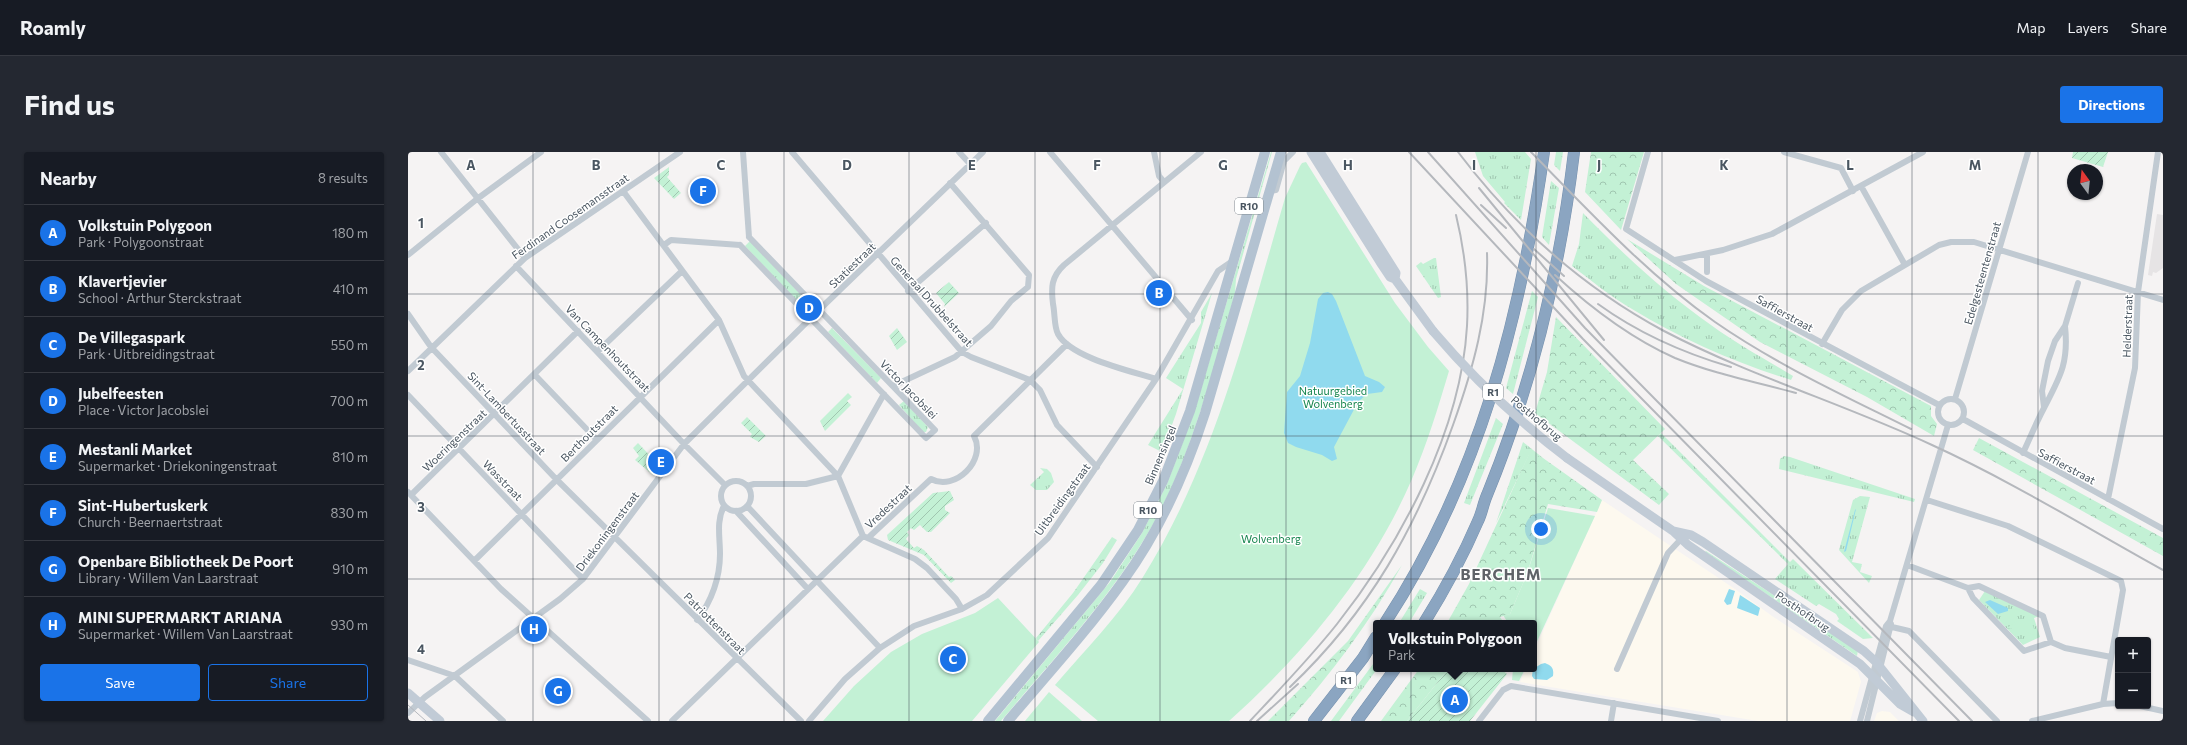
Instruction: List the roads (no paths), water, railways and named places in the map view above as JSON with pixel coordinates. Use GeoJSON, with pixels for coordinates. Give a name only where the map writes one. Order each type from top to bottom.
{"type":"FeatureCollection","features":[{"type":"Feature","properties":{"kind":"highway","name":"R1"},"geometry":{"type":"LineString","coordinates":[[1387,620],[1413,579],[1447,512],[1473,450],[1495,386],[1512,327],[1527,260],[1544,152]]}},
{"type":"Feature","properties":{"kind":"highway"},"geometry":{"type":"LineString","coordinates":[[1426,620],[1448,582],[1478,520],[1505,450],[1526,387],[1544,319],[1554,273],[1574,152]]}},
{"type":"Feature","properties":{"kind":"highway","name":"R1"},"geometry":{"type":"LineString","coordinates":[[1314,721],[1373,642]]}},
{"type":"Feature","properties":{"kind":"highway"},"geometry":{"type":"LineString","coordinates":[[1357,721],[1392,672]]}},
{"type":"Feature","properties":{"kind":"main road","name":"Binnensingel"},"geometry":{"type":"LineString","coordinates":[[988,721],[1092,597],[1123,554],[1163,481],[1184,431],[1265,152]]}},
{"type":"Feature","properties":{"kind":"main road","name":"R10"},"geometry":{"type":"LineString","coordinates":[[1008,721],[1100,612],[1124,580],[1151,538],[1173,496],[1191,455],[1205,413],[1281,152]]}},
{"type":"Feature","properties":{"kind":"street"},"geometry":{"type":"LineString","coordinates":[[441,152],[525,258]]}},
{"type":"Feature","properties":{"kind":"street"},"geometry":{"type":"LineString","coordinates":[[408,255],[477,199],[540,152]]}},
{"type":"Feature","properties":{"kind":"street","name":"Ferdinand Coosemansstraat"},"geometry":{"type":"LineString","coordinates":[[408,371],[431,347],[525,258],[680,152]]}},
{"type":"Feature","properties":{"kind":"street"},"geometry":{"type":"LineString","coordinates":[[664,245],[671,240],[740,245],[749,237],[743,152]]}},
{"type":"Feature","properties":{"kind":"street","name":"Generaal Drubbelstraat"},"geometry":{"type":"LineString","coordinates":[[792,152],[908,291],[962,352],[970,358],[1030,380]]}},
{"type":"Feature","properties":{"kind":"street"},"geometry":{"type":"LineString","coordinates":[[959,152],[970,164]]}},
{"type":"Feature","properties":{"kind":"street","name":"Statiestraat"},"geometry":{"type":"LineString","coordinates":[[684,444],[819,310],[983,152]]}},
{"type":"Feature","properties":{"kind":"street"},"geometry":{"type":"LineString","coordinates":[[1050,152],[1192,320]]}},
{"type":"Feature","properties":{"kind":"street"},"geometry":{"type":"LineString","coordinates":[[1154,152],[1159,176],[1164,182]]}},
{"type":"Feature","properties":{"kind":"street"},"geometry":{"type":"LineString","coordinates":[[1156,379],[1085,355],[1067,344],[1057,331],[1051,290],[1052,283],[1064,265],[1201,152]]}},
{"type":"Feature","properties":{"kind":"street"},"geometry":{"type":"LineString","coordinates":[[1270,191],[1276,190],[1284,161],[1293,152]]}},
{"type":"Feature","properties":{"kind":"street","name":"Saffierstraat"},"geometry":{"type":"LineString","coordinates":[[1648,152],[1626,230],[1706,281],[1939,406]]}},
{"type":"Feature","properties":{"kind":"street"},"geometry":{"type":"LineString","coordinates":[[1784,152],[1841,168],[1853,191]]}},
{"type":"Feature","properties":{"kind":"street"},"geometry":{"type":"LineString","coordinates":[[1675,260],[1747,244],[1772,234],[1923,152]]}},
{"type":"Feature","properties":{"kind":"street","name":"Edelgesteentenstraat"},"geometry":{"type":"LineString","coordinates":[[1955,399],[2028,152]]}},
{"type":"Feature","properties":{"kind":"street","name":"Helderstraat"},"geometry":{"type":"LineString","coordinates":[[2108,499],[2135,368],[2138,292],[2158,152]]}},
{"type":"Feature","properties":{"kind":"street","name":"Posthofbrug"},"geometry":{"type":"LineString","coordinates":[[1313,153],[1396,273],[1395,278],[1433,331],[1492,395],[1533,432],[1566,458],[1683,536],[1857,662],[1900,704],[1914,712]]}},
{"type":"Feature","properties":{"kind":"street"},"geometry":{"type":"LineString","coordinates":[[893,386],[955,357],[962,352],[991,326],[1011,301],[1028,287],[1029,275],[986,223],[950,183]]}},
{"type":"Feature","properties":{"kind":"street"},"geometry":{"type":"LineString","coordinates":[[1861,186],[1905,265]]}},
{"type":"Feature","properties":{"kind":"street"},"geometry":{"type":"LineString","coordinates":[[623,191],[719,320],[744,376],[838,476],[866,537],[921,563],[956,599],[962,609]]}},
{"type":"Feature","properties":{"kind":"street"},"geometry":{"type":"LineString","coordinates":[[908,291],[986,223]]}},
{"type":"Feature","properties":{"kind":"street","name":"Victor Jacobslei"},"geometry":{"type":"LineString","coordinates":[[740,245],[926,438],[935,430],[749,237]]}},
{"type":"Feature","properties":{"kind":"street"},"geometry":{"type":"LineString","coordinates":[[1822,344],[1851,300],[1874,282],[1939,245],[1951,242],[1974,242],[2163,300]]}},
{"type":"Feature","properties":{"kind":"street"},"geometry":{"type":"LineString","coordinates":[[1707,254],[1707,272]]}},
{"type":"Feature","properties":{"kind":"street","name":"Uitbreidingstraat"},"geometry":{"type":"LineString","coordinates":[[809,721],[845,679],[880,648],[914,626],[962,609],[974,603],[999,585],[1048,538],[1156,379],[1192,320],[1218,271],[1234,260]]}},
{"type":"Feature","properties":{"kind":"street","name":"Van Campenhoutstraat"},"geometry":{"type":"LineString","coordinates":[[516,266],[684,444],[725,485]]}},
{"type":"Feature","properties":{"kind":"street"},"geometry":{"type":"LineString","coordinates":[[598,352],[682,271]]}},
{"type":"Feature","properties":{"kind":"street"},"geometry":{"type":"LineString","coordinates":[[2044,407],[2042,391],[2048,361],[2056,341],[2065,326],[2078,283]]}},
{"type":"Feature","properties":{"kind":"street","name":"Sint-Lambertusstraat"},"geometry":{"type":"LineString","coordinates":[[408,314],[431,347],[556,479],[615,538]]}},
{"type":"Feature","properties":{"kind":"street","name":"Berthoutstraat"},"geometry":{"type":"LineString","coordinates":[[474,560],[719,320]]}},
{"type":"Feature","properties":{"kind":"street"},"geometry":{"type":"LineString","coordinates":[[2022,453],[2044,407],[2054,393],[2064,366],[2067,342],[2065,326]]}},
{"type":"Feature","properties":{"kind":"street","name":"Woeringenstraat"},"geometry":{"type":"LineString","coordinates":[[410,493],[459,449],[578,332]]}},
{"type":"Feature","properties":{"kind":"street","name":"Vredestraat"},"geometry":{"type":"LineString","coordinates":[[672,721],[815,580],[931,479],[942,483],[950,482],[966,471],[976,457],[978,449],[974,436],[1067,344]]}},
{"type":"Feature","properties":{"kind":"street"},"geometry":{"type":"LineString","coordinates":[[535,375],[597,440]]}},
{"type":"Feature","properties":{"kind":"street"},"geometry":{"type":"LineString","coordinates":[[1030,380],[1040,390],[1057,425],[1097,467]]}},
{"type":"Feature","properties":{"kind":"street"},"geometry":{"type":"LineString","coordinates":[[697,620],[705,610],[715,584],[720,556],[719,516],[723,504],[721,494],[725,485],[736,481],[747,486],[754,484],[806,484],[838,476],[884,394]]}},
{"type":"Feature","properties":{"kind":"street","name":"Wasstraat"},"geometry":{"type":"LineString","coordinates":[[408,395],[583,579]]}},
{"type":"Feature","properties":{"kind":"street"},"geometry":{"type":"LineString","coordinates":[[1955,399],[1964,407],[1963,419],[1958,424],[1948,425],[1939,419],[1937,412],[1939,406],[1944,400],[1955,399]]}},
{"type":"Feature","properties":{"kind":"street","name":"Saffierstraat"},"geometry":{"type":"LineString","coordinates":[[1963,419],[2022,453],[2163,529]]}},
{"type":"Feature","properties":{"kind":"street"},"geometry":{"type":"LineString","coordinates":[[1860,721],[1893,625],[1907,566],[1948,425]]}},
{"type":"Feature","properties":{"kind":"street","name":"Driekoningenstraat"},"geometry":{"type":"LineString","coordinates":[[408,713],[422,700],[583,579],[684,444]]}},
{"type":"Feature","properties":{"kind":"street"},"geometry":{"type":"LineString","coordinates":[[736,511],[747,506],[750,499],[747,486]]}},
{"type":"Feature","properties":{"kind":"street"},"geometry":{"type":"LineString","coordinates":[[410,493],[474,560],[533,618],[648,721]]}},
{"type":"Feature","properties":{"kind":"street"},"geometry":{"type":"LineString","coordinates":[[1926,500],[2008,526],[2118,579],[2123,583],[2103,704]]}},
{"type":"Feature","properties":{"kind":"street"},"geometry":{"type":"LineString","coordinates":[[723,504],[736,511],[807,588]]}},
{"type":"Feature","properties":{"kind":"street"},"geometry":{"type":"LineString","coordinates":[[747,506],[880,648]]}},
{"type":"Feature","properties":{"kind":"street"},"geometry":{"type":"LineString","coordinates":[[1617,669],[1668,553],[1683,536]]}},
{"type":"Feature","properties":{"kind":"street","name":"Posthofbrug"},"geometry":{"type":"LineString","coordinates":[[1683,536],[1703,542],[1880,661],[1914,712]]}},
{"type":"Feature","properties":{"kind":"street","name":"Patriottenstraat"},"geometry":{"type":"LineString","coordinates":[[615,538],[800,721]]}},
{"type":"Feature","properties":{"kind":"street"},"geometry":{"type":"LineString","coordinates":[[1907,566],[1968,588],[1979,586],[2043,616],[2051,642]]}},
{"type":"Feature","properties":{"kind":"street"},"geometry":{"type":"LineString","coordinates":[[1968,588],[1973,598],[2024,651],[2051,642],[2065,648],[2110,657]]}},
{"type":"Feature","properties":{"kind":"street"},"geometry":{"type":"LineString","coordinates":[[1893,625],[1909,631],[1997,721]]}},
{"type":"Feature","properties":{"kind":"street"},"geometry":{"type":"LineString","coordinates":[[408,660],[455,676],[503,721]]}},
{"type":"Feature","properties":{"kind":"street"},"geometry":{"type":"LineString","coordinates":[[1867,721],[1875,679]]}},
{"type":"Feature","properties":{"kind":"street"},"geometry":{"type":"LineString","coordinates":[[1479,721],[1503,690],[1511,686],[1614,703],[1700,720],[1718,721]]}},
{"type":"Feature","properties":{"kind":"street"},"geometry":{"type":"LineString","coordinates":[[408,693],[422,700],[440,721]]}},
{"type":"Feature","properties":{"kind":"street"},"geometry":{"type":"LineString","coordinates":[[1611,721],[1614,703]]}},
{"type":"Feature","properties":{"kind":"street"},"geometry":{"type":"LineString","coordinates":[[2032,721],[2103,704],[2115,703]]}},
{"type":"Feature","properties":{"kind":"street"},"geometry":{"type":"LineString","coordinates":[[2151,708],[2163,711]]}},
{"type":"Feature","properties":{"kind":"street"},"geometry":{"type":"LineString","coordinates":[[1914,712],[1923,721]]}},
{"type":"Feature","properties":{"kind":"water"},"geometry":{"type":"Polygon","coordinates":[[[1328,292],[1332,294],[1336,301],[1365,376],[1379,382],[1385,387],[1382,392],[1367,394],[1358,402],[1334,447],[1337,459],[1332,461],[1322,455],[1288,443],[1284,433],[1287,392],[1300,376],[1310,343],[1318,299],[1323,293],[1328,292]]]}},
{"type":"Feature","properties":{"kind":"water"},"geometry":{"type":"Polygon","coordinates":[[[1856,509],[1846,551],[1844,552],[1855,510],[1856,509]]]}},
{"type":"Feature","properties":{"kind":"water"},"geometry":{"type":"Polygon","coordinates":[[[1729,589],[1735,591],[1731,604],[1727,605],[1724,601],[1729,589]]]}},
{"type":"Feature","properties":{"kind":"water"},"geometry":{"type":"Polygon","coordinates":[[[1740,595],[1760,608],[1758,616],[1737,608],[1740,595]]]}},
{"type":"Feature","properties":{"kind":"water"},"geometry":{"type":"Polygon","coordinates":[[[1990,600],[2008,608],[2008,611],[1998,614],[1985,602],[1990,600]]]}},
{"type":"Feature","properties":{"kind":"water"},"geometry":{"type":"Polygon","coordinates":[[[1545,663],[1552,668],[1553,676],[1547,680],[1534,679],[1532,676],[1533,672],[1537,672],[1537,666],[1545,663]]]}},
{"type":"Feature","properties":{"kind":"tram line"},"geometry":{"type":"LineString","coordinates":[[408,705],[426,721]]}},
{"type":"Feature","properties":{"kind":"railway"},"geometry":{"type":"LineString","coordinates":[[1409,152],[1583,339],[1959,721]]}},
{"type":"Feature","properties":{"kind":"railway"},"geometry":{"type":"LineString","coordinates":[[1428,152],[1585,328],[1972,721]]}},
{"type":"Feature","properties":{"kind":"railway"},"geometry":{"type":"LineString","coordinates":[[1458,152],[1502,205],[1526,230],[1578,275],[1634,314],[1664,331],[1730,362],[1899,430],[1961,459],[2020,489],[2163,570]]}},
{"type":"Feature","properties":{"kind":"railway"},"geometry":{"type":"LineString","coordinates":[[1531,152],[1597,220],[1642,263],[1666,284],[1715,322],[1787,366],[1911,429]]}},
{"type":"Feature","properties":{"kind":"railway"},"geometry":{"type":"LineString","coordinates":[[1479,188],[1604,340]]}},
{"type":"Feature","properties":{"kind":"railway"},"geometry":{"type":"LineString","coordinates":[[1481,205],[1506,228]]}},
{"type":"Feature","properties":{"kind":"railway"},"geometry":{"type":"LineString","coordinates":[[1250,721],[1316,649],[1361,592],[1405,522],[1424,484],[1440,445],[1453,405],[1462,366],[1467,326],[1466,270],[1456,215]]}},
{"type":"Feature","properties":{"kind":"railway"},"geometry":{"type":"LineString","coordinates":[[1534,249],[1564,276]]}},
{"type":"Feature","properties":{"kind":"railway"},"geometry":{"type":"LineString","coordinates":[[1290,687],[1344,628],[1367,598],[1388,566],[1423,499],[1439,463],[1453,425],[1473,362],[1485,297],[1487,253]]}},
{"type":"Feature","properties":{"kind":"railway"},"geometry":{"type":"LineString","coordinates":[[1555,275],[1583,299],[1627,332],[1658,350],[1705,369],[1796,393]]}},
{"type":"Feature","properties":{"kind":"railway"},"geometry":{"type":"LineString","coordinates":[[1598,304],[1629,324],[1678,349],[1731,367]]}},
{"type":"Feature","properties":{"kind":"railway"},"geometry":{"type":"LineString","coordinates":[[1257,721],[1298,684]]}},
{"type":"Feature","properties":{"kind":"place","name":"Sint-Hubertuskerk"},"geometry":{"type":"Point","coordinates":[703,191]}},
{"type":"Feature","properties":{"kind":"place","name":"Klavertjevier"},"geometry":{"type":"Point","coordinates":[1159,293]}},
{"type":"Feature","properties":{"kind":"place","name":"Jubelfeesten"},"geometry":{"type":"Point","coordinates":[809,308]}},
{"type":"Feature","properties":{"kind":"place","name":"Mestanli Market"},"geometry":{"type":"Point","coordinates":[661,462]}},
{"type":"Feature","properties":{"kind":"place","name":"MINI SUPERMARKT ARIANA"},"geometry":{"type":"Point","coordinates":[534,629]}},
{"type":"Feature","properties":{"kind":"place","name":"De Villegaspark"},"geometry":{"type":"Point","coordinates":[953,659]}},
{"type":"Feature","properties":{"kind":"place","name":"Openbare Bibliotheek De Poort"},"geometry":{"type":"Point","coordinates":[558,691]}},
{"type":"Feature","properties":{"kind":"place","name":"Volkstuin Polygoon"},"geometry":{"type":"Point","coordinates":[1455,700]}},
{"type":"Feature","properties":{"kind":"district","name":"BERCHEM"},"geometry":{"type":"Point","coordinates":[1501,574]}},
{"type":"Feature","properties":{"kind":"park label","name":"Natuurgebied Wolvenberg"},"geometry":{"type":"Point","coordinates":[1333,396]}},
{"type":"Feature","properties":{"kind":"park label","name":"Wolvenberg"},"geometry":{"type":"Point","coordinates":[1271,538]}}]}
